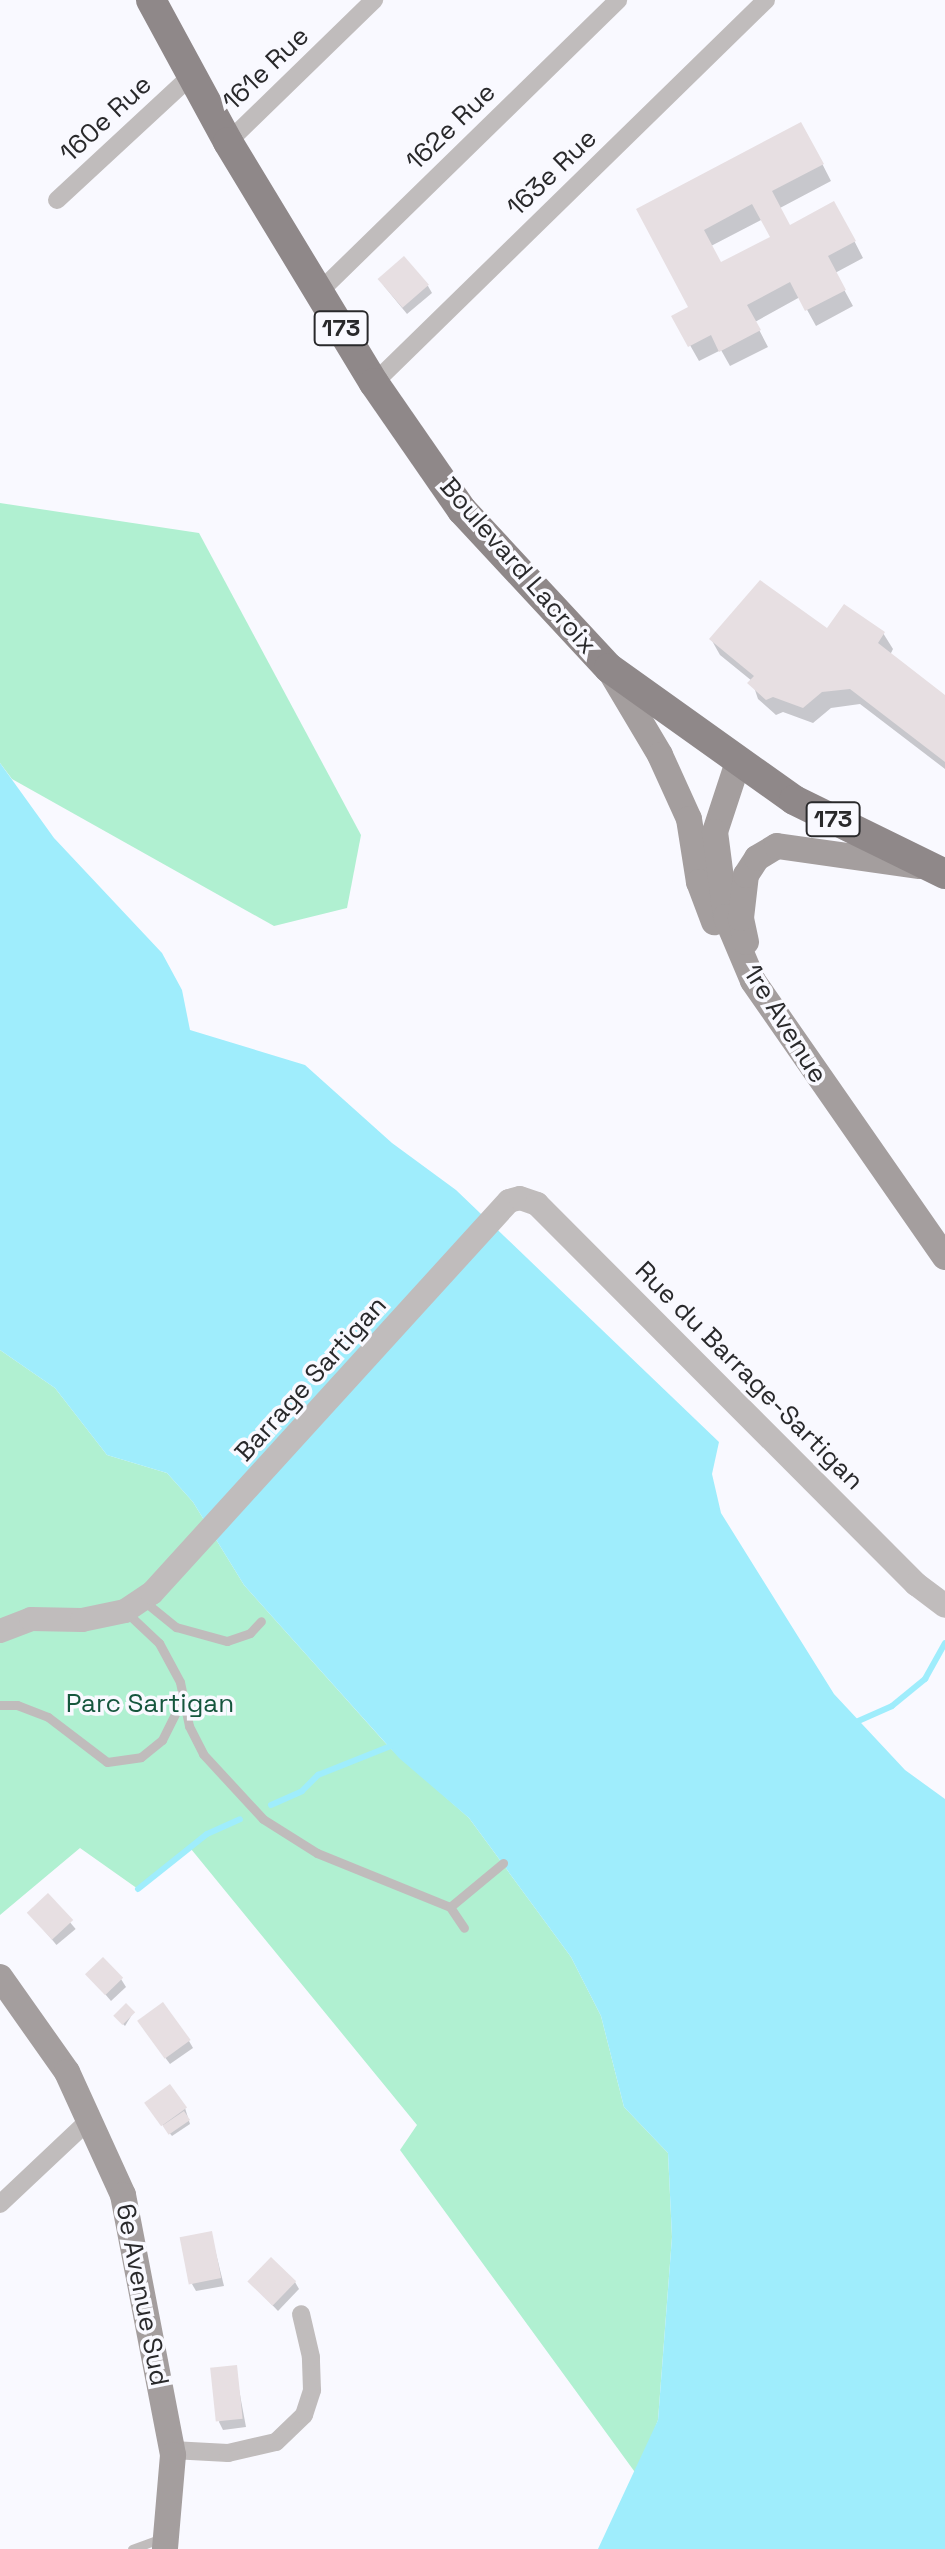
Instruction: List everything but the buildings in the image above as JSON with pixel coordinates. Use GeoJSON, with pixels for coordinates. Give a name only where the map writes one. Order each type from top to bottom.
{"type":"FeatureCollection","features":[{"type":"Feature","properties":{"kind":"main road","name":"Boulevard Lacroix"},"geometry":{"type":"LineString","coordinates":[[151,0],[228,142],[374,383],[462,510],[609,668],[794,800],[941,865]]}},
{"type":"Feature","properties":{"kind":"main road"},"geometry":{"type":"LineString","coordinates":[[609,668],[660,755],[689,819],[699,882],[720,939],[753,981]]}},
{"type":"Feature","properties":{"kind":"main road","name":"1re Avenue"},"geometry":{"type":"LineString","coordinates":[[738,762],[715,832],[715,865],[726,917],[753,981],[945,1257]]}},
{"type":"Feature","properties":{"kind":"main road"},"geometry":{"type":"LineString","coordinates":[[753,981],[741,918],[746,875],[757,858],[777,846],[941,865]]}},
{"type":"Feature","properties":{"kind":"main road","name":"6e Avenue Sud"},"geometry":{"type":"LineString","coordinates":[[0,1977],[67,2072],[123,2195],[172,2450],[165,2543]]}},
{"type":"Feature","properties":{"kind":"street","name":"161e Rue"},"geometry":{"type":"LineString","coordinates":[[228,142],[374,0]]}},
{"type":"Feature","properties":{"kind":"street","name":"162e Rue"},"geometry":{"type":"LineString","coordinates":[[319,292],[618,0]]}},
{"type":"Feature","properties":{"kind":"street","name":"163e Rue"},"geometry":{"type":"LineString","coordinates":[[374,383],[766,0]]}},
{"type":"Feature","properties":{"kind":"street","name":"160e Rue"},"geometry":{"type":"LineString","coordinates":[[57,200],[191,76]]}},
{"type":"Feature","properties":{"kind":"street","name":"Rue du Barrage-Sartigan"},"geometry":{"type":"LineString","coordinates":[[509,1201],[529,1198],[537,1204],[916,1584],[945,1606]]}},
{"type":"Feature","properties":{"kind":"street","name":"Barrage Sartigan"},"geometry":{"type":"LineString","coordinates":[[140,1601],[509,1201]]}},
{"type":"Feature","properties":{"kind":"street"},"geometry":{"type":"LineString","coordinates":[[0,1631],[31,1619],[82,1620],[140,1601]]}},
{"type":"Feature","properties":{"kind":"street"},"geometry":{"type":"LineString","coordinates":[[0,2204],[89,2120]]}},
{"type":"Feature","properties":{"kind":"street"},"geometry":{"type":"LineString","coordinates":[[172,2450],[228,2453],[276,2442],[304,2415],[312,2390],[311,2357],[301,2314]]}},
{"type":"Feature","properties":{"kind":"lane"},"geometry":{"type":"LineString","coordinates":[[140,1601],[176,1627],[227,1641],[250,1633],[261,1621]]}},
{"type":"Feature","properties":{"kind":"lane"},"geometry":{"type":"LineString","coordinates":[[140,1601],[183,1697],[203,1754],[263,1819],[317,1853],[450,1907],[464,1928]]}},
{"type":"Feature","properties":{"kind":"lane"},"geometry":{"type":"LineString","coordinates":[[0,1705],[17,1705],[48,1717],[107,1762],[141,1757],[162,1740],[183,1697]]}},
{"type":"Feature","properties":{"kind":"lane"},"geometry":{"type":"LineString","coordinates":[[450,1907],[503,1863]]}},
{"type":"Feature","properties":{"kind":"lane"},"geometry":{"type":"LineString","coordinates":[[132,2549],[165,2543]]}},
{"type":"Feature","properties":{"kind":"green space"},"geometry":{"type":"Polygon","coordinates":[[[0,503],[199,533],[361,835],[347,908],[274,926],[12,779],[0,763],[0,503]]]}},
{"type":"Feature","properties":{"kind":"green space","name":"Parc Sartigan"},"geometry":{"type":"Polygon","coordinates":[[[0,1350],[55,1388],[107,1455],[167,1473],[193,1502],[244,1585],[389,1747],[469,1818],[571,1957],[601,2016],[624,2107],[668,2153],[672,2237],[658,2420],[637,2475],[400,2150],[417,2125],[191,1849],[138,1889],[80,1848],[0,1915],[0,1350]]]}},
{"type":"Feature","properties":{"kind":"water"},"geometry":{"type":"Polygon","coordinates":[[[0,763],[54,838],[162,953],[182,990],[190,1030],[305,1065],[392,1143],[456,1190],[719,1442],[712,1474],[721,1513],[834,1694],[905,1770],[945,1799],[945,2549],[598,2549],[658,2420],[672,2237],[668,2153],[624,2107],[601,2016],[571,1957],[469,1818],[399,1758],[244,1585],[193,1502],[167,1473],[107,1455],[55,1388],[0,1350],[0,763]]]}},
{"type":"Feature","properties":{"kind":"waterway"},"geometry":{"type":"LineString","coordinates":[[856,1722],[892,1706],[925,1679],[945,1643]]}},
{"type":"Feature","properties":{"kind":"waterway"},"geometry":{"type":"LineString","coordinates":[[271,1805],[302,1791],[318,1775],[393,1745]]}},
{"type":"Feature","properties":{"kind":"waterway"},"geometry":{"type":"LineString","coordinates":[[138,1889],[207,1834],[240,1819]]}}]}
